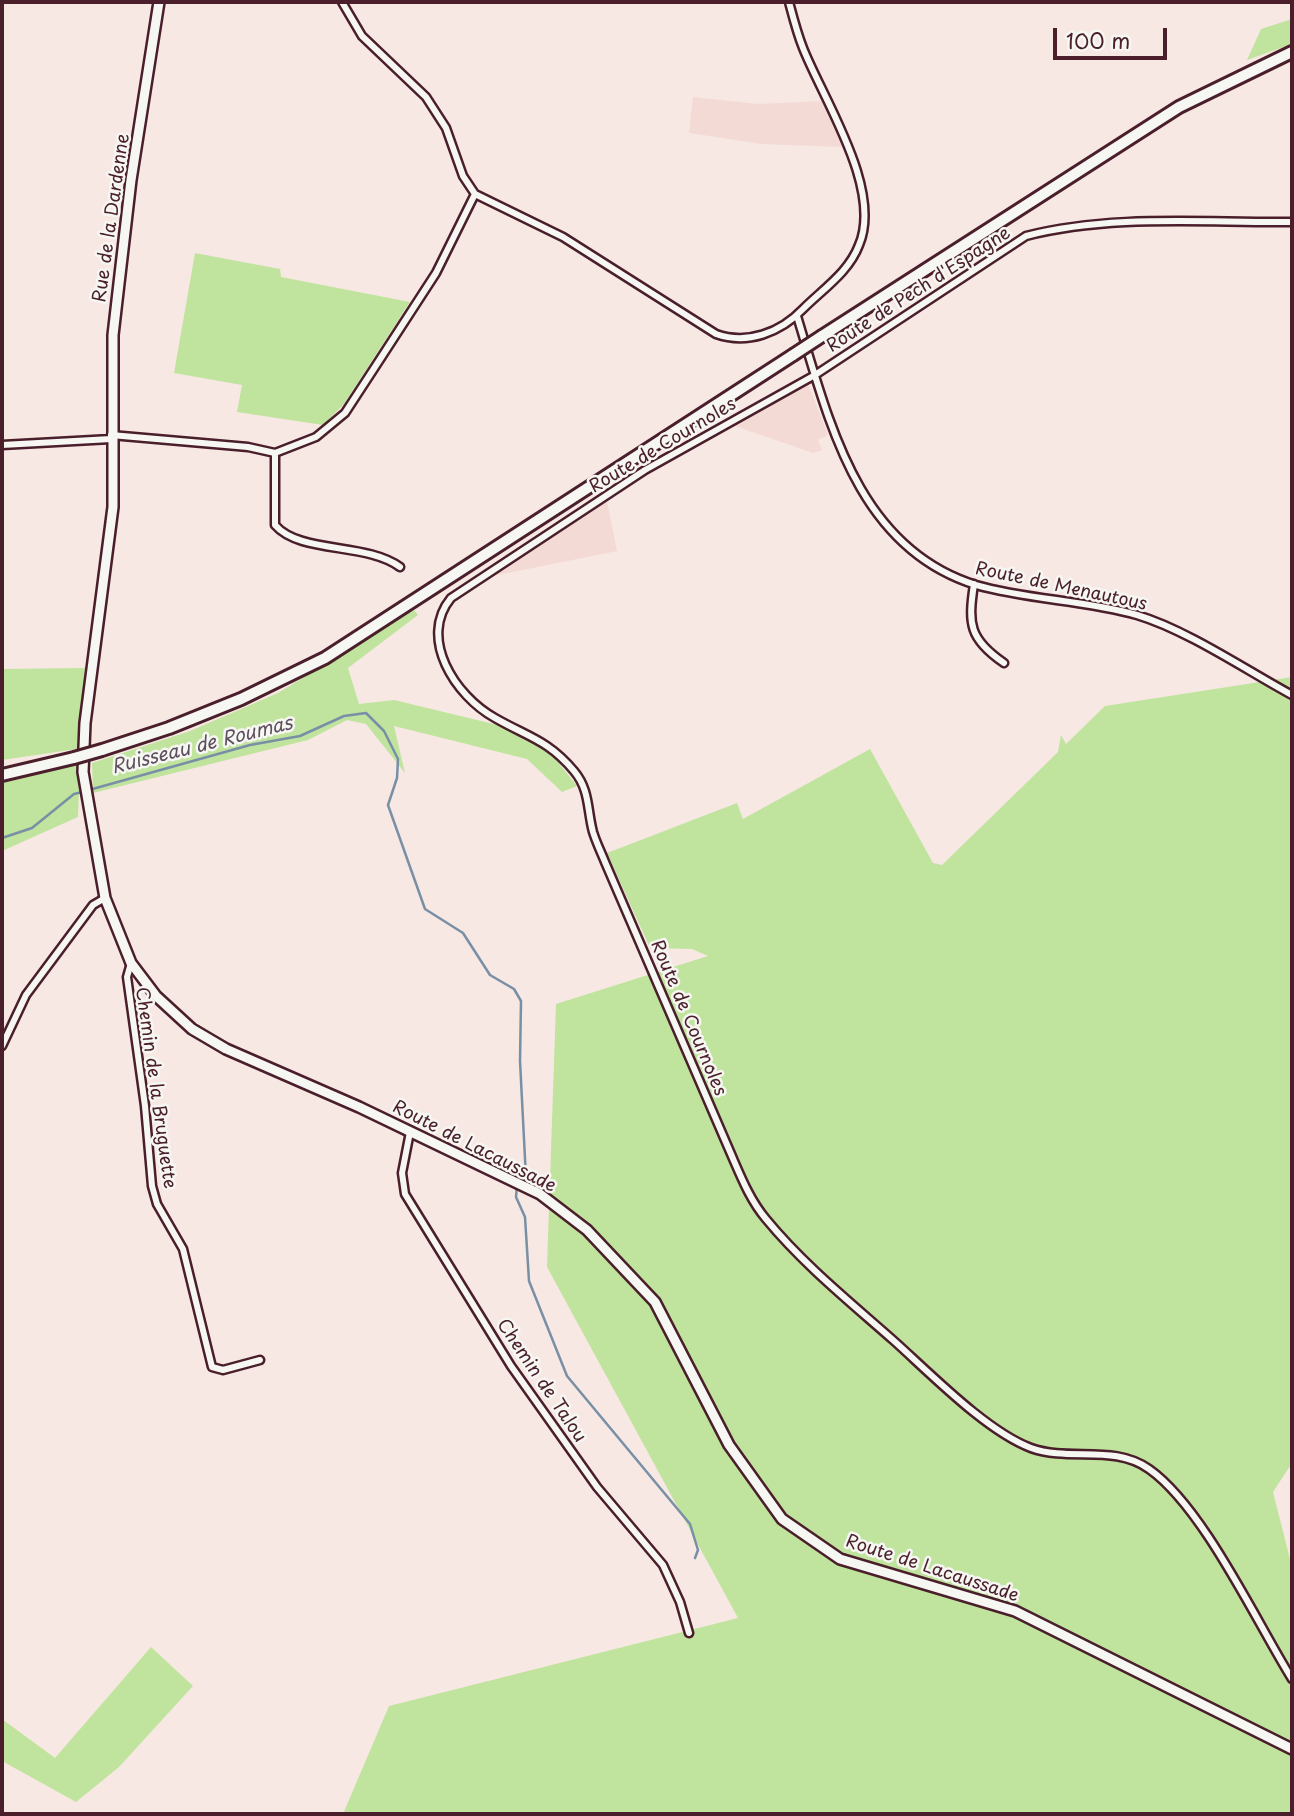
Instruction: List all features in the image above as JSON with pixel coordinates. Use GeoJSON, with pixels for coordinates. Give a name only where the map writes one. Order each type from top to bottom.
{"type":"FeatureCollection","features":[{"type":"Feature","properties":{"kind":"main road"},"geometry":{"type":"LineString","coordinates":[[2,775],[74,758],[169,728],[241,699],[325,657],[1179,107],[1292,52]]}},
{"type":"Feature","properties":{"kind":"street","name":"Rue de la Dardenne"},"geometry":{"type":"LineString","coordinates":[[105,898],[83,772],[85,723],[113,507],[113,335],[131,180],[159,2]]}},
{"type":"Feature","properties":{"kind":"street"},"geometry":{"type":"LineString","coordinates":[[342,2],[362,36],[426,97],[446,128],[463,176],[475,194],[563,237],[716,334],[733,340],[750,340],[797,316],[850,263],[861,243],[864,221],[851,152],[803,49],[789,2]]}},
{"type":"Feature","properties":{"kind":"street"},"geometry":{"type":"LineString","coordinates":[[2,445],[111,437],[248,447],[275,453],[316,437],[345,413],[436,273],[475,194]]}},
{"type":"Feature","properties":{"kind":"street","name":"Route de Pech d'Espagne"},"geometry":{"type":"LineString","coordinates":[[815,375],[1026,236],[1059,228],[1127,222],[1292,222]]}},
{"type":"Feature","properties":{"kind":"street","name":"Route de Menautous"},"geometry":{"type":"LineString","coordinates":[[797,316],[832,433],[855,483],[879,519],[908,549],[945,572],[974,584],[1022,596],[1136,615],[1162,625],[1292,695]]}},
{"type":"Feature","properties":{"kind":"street","name":"Route de Cournoles"},"geometry":{"type":"LineString","coordinates":[[815,375],[645,470],[451,598],[440,612],[436,627],[446,666],[470,698],[485,711],[546,743],[585,785],[593,830],[605,862],[731,1154],[750,1195],[765,1218],[829,1282],[956,1396],[1014,1440],[1048,1452],[1110,1455],[1130,1459],[1166,1482],[1206,1535],[1292,1679]]}},
{"type":"Feature","properties":{"kind":"street"},"geometry":{"type":"LineString","coordinates":[[275,453],[275,525],[282,533],[299,539],[376,553],[400,567]]}},
{"type":"Feature","properties":{"kind":"street"},"geometry":{"type":"LineString","coordinates":[[974,584],[970,614],[974,632],[993,655],[1004,663]]}},
{"type":"Feature","properties":{"kind":"street"},"geometry":{"type":"LineString","coordinates":[[2,1046],[26,995],[93,905],[105,898]]}},
{"type":"Feature","properties":{"kind":"street","name":"Route de Lacaussade"},"geometry":{"type":"LineString","coordinates":[[105,898],[131,963],[156,996],[192,1029],[226,1049],[411,1132],[540,1194],[587,1230],[654,1303],[729,1445],[782,1519],[840,1559],[1016,1611],[1292,1749]]}},
{"type":"Feature","properties":{"kind":"street","name":"Chemin de la Bruguette"},"geometry":{"type":"LineString","coordinates":[[131,963],[127,977],[144,1095],[152,1186],[157,1204],[186,1259],[212,1367],[223,1370],[260,1360]]}},
{"type":"Feature","properties":{"kind":"street","name":"Chemin de Talou"},"geometry":{"type":"LineString","coordinates":[[411,1132],[402,1173],[405,1194],[527,1388],[597,1487],[663,1565],[680,1602],[689,1633]]}},
{"type":"Feature","properties":{"kind":"shaded area"},"geometry":{"type":"Polygon","coordinates":[[[693,97],[758,104],[823,101],[842,147],[761,144],[689,133],[693,97]]]}},
{"type":"Feature","properties":{"kind":"shaded area"},"geometry":{"type":"Polygon","coordinates":[[[808,384],[828,435],[818,440],[822,450],[813,453],[732,425],[808,384]]]}},
{"type":"Feature","properties":{"kind":"shaded area"},"geometry":{"type":"Polygon","coordinates":[[[607,501],[617,551],[493,576],[607,501]]]}},
{"type":"Feature","properties":{"kind":"green space"},"geometry":{"type":"Polygon","coordinates":[[[1292,19],[1292,44],[1247,60],[1261,29],[1292,19]]]}},
{"type":"Feature","properties":{"kind":"green space"},"geometry":{"type":"Polygon","coordinates":[[[195,253],[280,269],[281,277],[410,302],[344,404],[323,425],[237,412],[242,385],[174,373],[195,253]]]}},
{"type":"Feature","properties":{"kind":"green space"},"geometry":{"type":"Polygon","coordinates":[[[414,610],[418,615],[348,668],[359,704],[394,700],[506,727],[546,747],[577,786],[562,792],[527,759],[394,726],[405,773],[366,724],[347,720],[308,740],[93,793],[92,763],[190,731],[278,693],[414,610]]]}},
{"type":"Feature","properties":{"kind":"green space"},"geometry":{"type":"Polygon","coordinates":[[[85,668],[77,749],[2,760],[2,669],[85,668]]]}},
{"type":"Feature","properties":{"kind":"green space"},"geometry":{"type":"Polygon","coordinates":[[[1292,677],[1292,1463],[1273,1492],[1292,1567],[1292,1814],[343,1814],[389,1706],[738,1618],[547,1267],[556,1004],[708,956],[692,949],[650,948],[607,853],[737,803],[743,819],[870,749],[933,863],[942,865],[1058,752],[1061,735],[1066,744],[1105,706],[1292,677]]]}},
{"type":"Feature","properties":{"kind":"green space"},"geometry":{"type":"Polygon","coordinates":[[[80,764],[78,817],[2,851],[2,783],[80,764]]]}},
{"type":"Feature","properties":{"kind":"green space"},"geometry":{"type":"Polygon","coordinates":[[[151,1647],[193,1686],[119,1767],[76,1802],[2,1761],[2,1719],[55,1758],[151,1647]]]}},
{"type":"Feature","properties":{"kind":"waterway","name":"Ruisseau de Roumas"},"geometry":{"type":"LineString","coordinates":[[89,790],[250,745],[300,736],[344,716],[366,713],[384,731],[398,759],[397,778],[388,805],[425,909],[463,933],[490,975],[514,989],[521,1001],[520,1061],[526,1178],[518,1174],[516,1197],[525,1217],[529,1281],[567,1376],[690,1524],[698,1550],[695,1558]]}},
{"type":"Feature","properties":{"kind":"waterway","name":"Ruisseau de Roumas"},"geometry":{"type":"LineString","coordinates":[[2,838],[32,828],[74,794],[82,792]]}}]}
